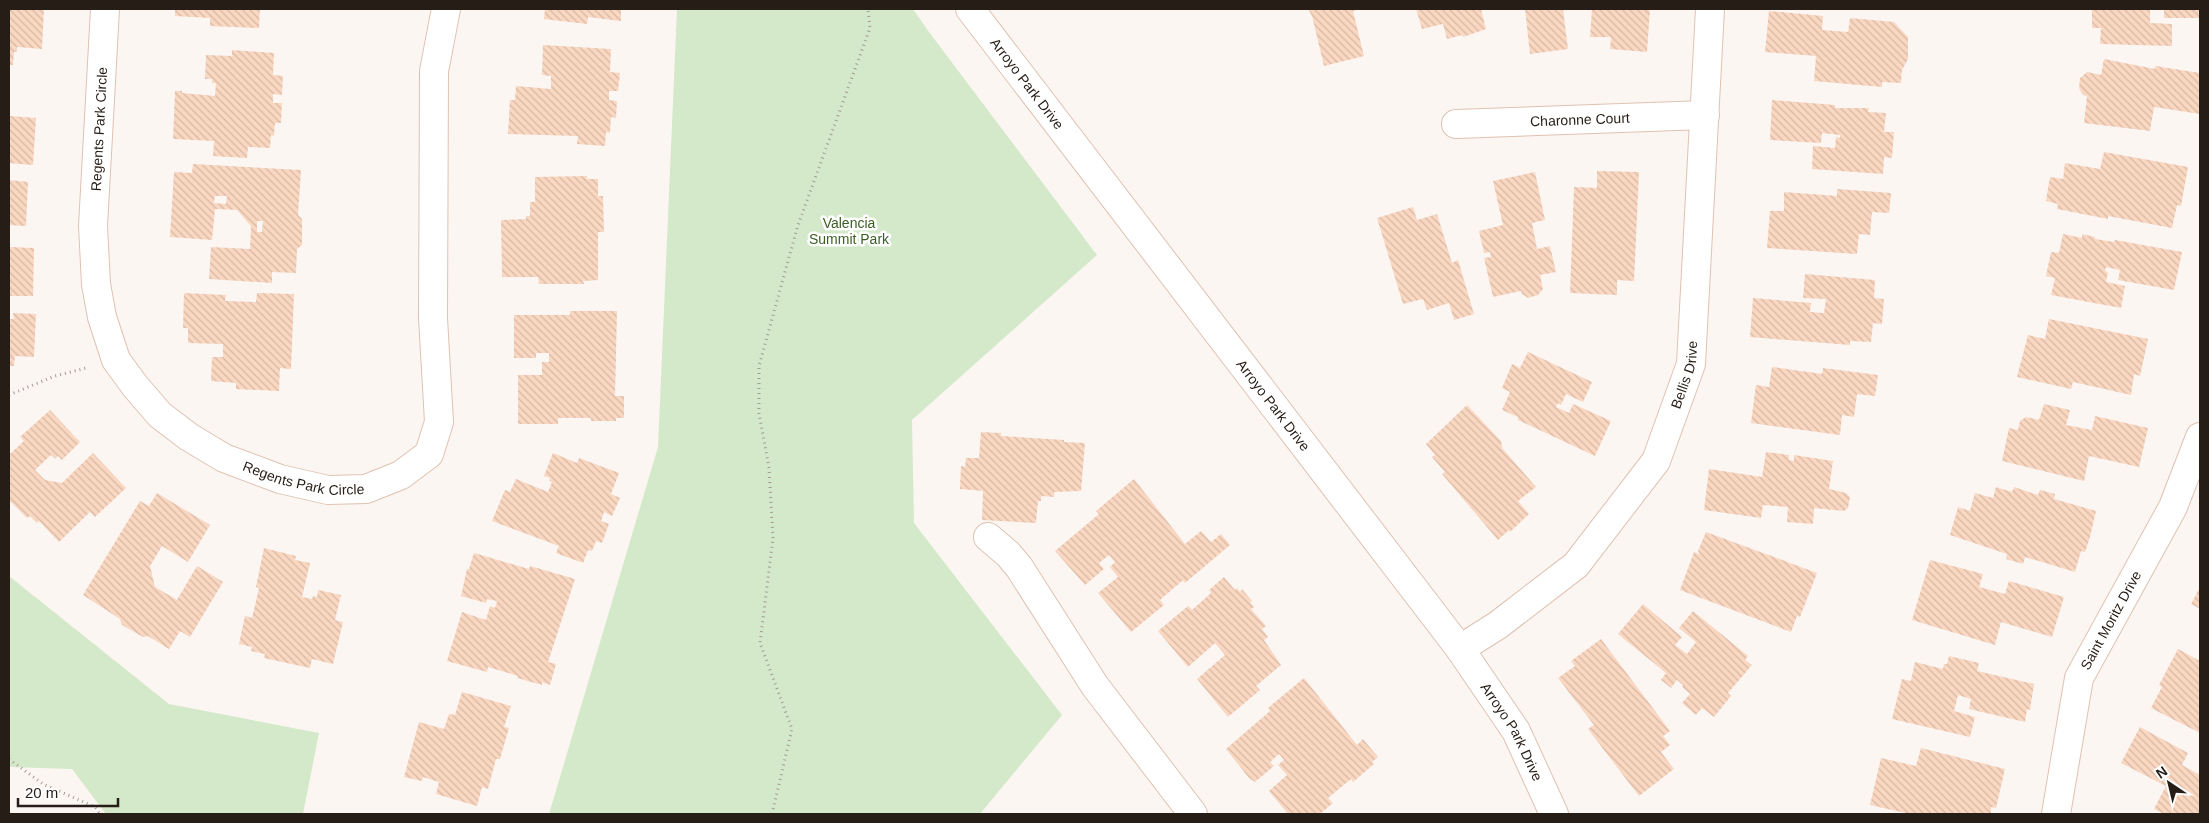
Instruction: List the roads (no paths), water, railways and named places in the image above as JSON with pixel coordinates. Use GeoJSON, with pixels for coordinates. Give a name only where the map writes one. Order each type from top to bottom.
{"type":"FeatureCollection","features":[{"type":"Feature","properties":{"kind":"street","name":"Regents Park Circle"},"geometry":{"type":"LineString","coordinates":[[105,9],[93,226],[96,284],[102,317],[116,360],[160,415],[189,438],[224,458],[280,479],[328,490],[366,489],[401,476],[429,454],[440,422],[433,318],[434,71],[446,9]]}},
{"type":"Feature","properties":{"kind":"street","name":"Arroyo Park Drive"},"geometry":{"type":"LineString","coordinates":[[970,9],[1460,650],[1516,731],[1554,814]]}},
{"type":"Feature","properties":{"kind":"street","name":"Bellis Drive"},"geometry":{"type":"LineString","coordinates":[[1460,650],[1498,625],[1576,565],[1656,461],[1690,364],[1710,9]]}},
{"type":"Feature","properties":{"kind":"street","name":"Charonne Court"},"geometry":{"type":"LineString","coordinates":[[1456,124],[1705,115]]}},
{"type":"Feature","properties":{"kind":"street","name":"Saint Moritz Drive"},"geometry":{"type":"LineString","coordinates":[[2056,814],[2079,678],[2173,507],[2200,437]]}},
{"type":"Feature","properties":{"kind":"street"},"geometry":{"type":"LineString","coordinates":[[988,536],[1019,567],[1095,686],[1194,814]]}},
{"type":"Feature","properties":{"kind":"park label","name":"Valencia Summit Park"},"geometry":{"type":"Point","coordinates":[849,232]}}]}
